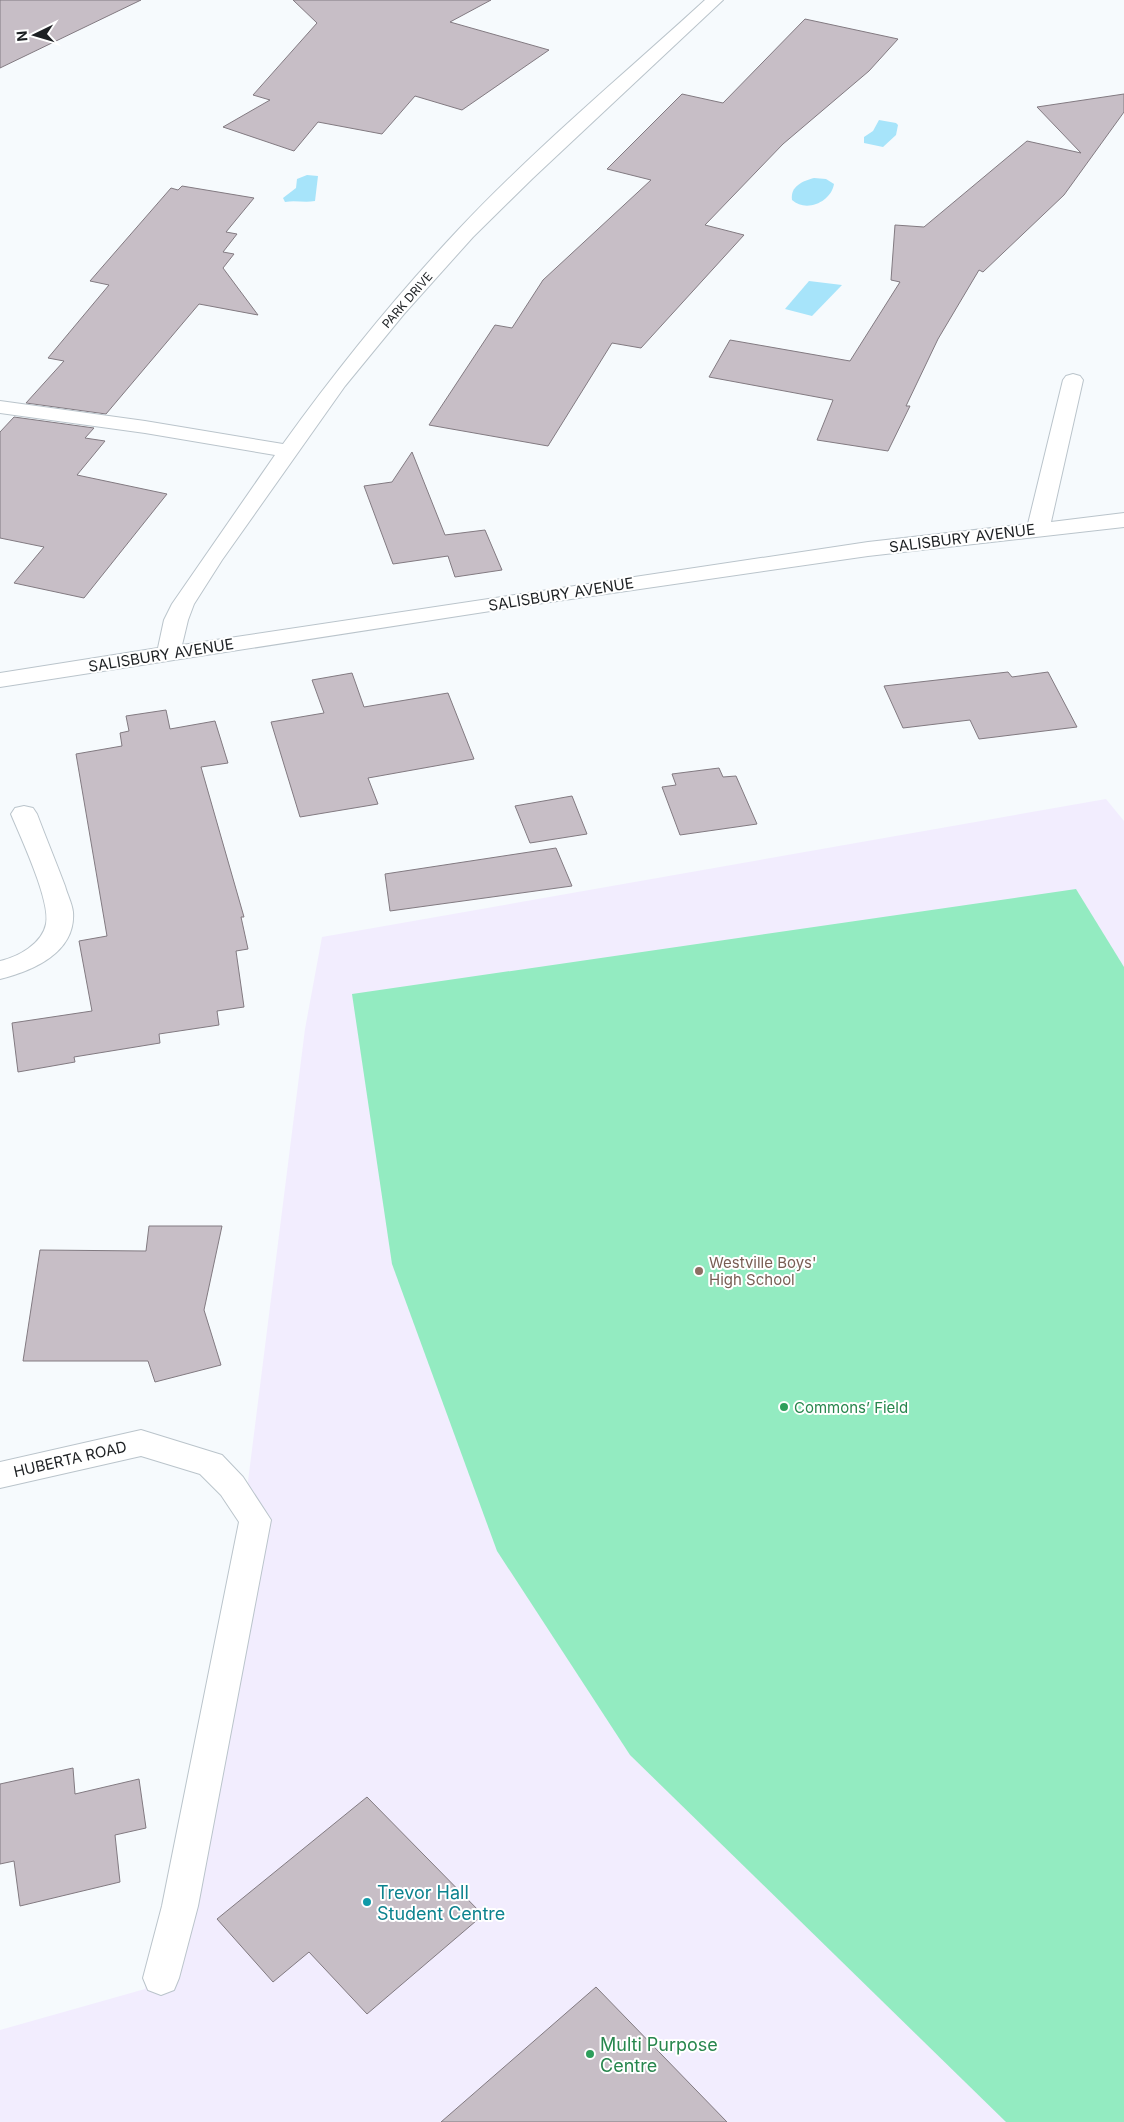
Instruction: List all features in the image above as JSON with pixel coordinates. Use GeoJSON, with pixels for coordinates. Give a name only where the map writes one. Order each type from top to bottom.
{"type":"FeatureCollection","features":[{"type":"Feature","properties":{"kind":"street","name":"PARK DRIVE"},"geometry":{"type":"LineString","coordinates":[[168,654],[176,620],[183,604],[338,382],[397,310],[466,233],[526,174],[715,0]]}},
{"type":"Feature","properties":{"kind":"street"},"geometry":{"type":"LineString","coordinates":[[1038,528],[1073,380]]}},
{"type":"Feature","properties":{"kind":"street"},"geometry":{"type":"LineString","coordinates":[[0,407],[135,426],[288,451]]}},
{"type":"Feature","properties":{"kind":"street","name":"SALISBURY AVENUE"},"geometry":{"type":"LineString","coordinates":[[0,680],[809,558],[1038,528],[1118,525]]}},
{"type":"Feature","properties":{"kind":"street"},"geometry":{"type":"LineString","coordinates":[[0,970],[30,960],[43,951],[53,939],[59,926],[60,912],[45,866],[24,814]]}},
{"type":"Feature","properties":{"kind":"street","name":"HUBERTA ROAD"},"geometry":{"type":"LineString","coordinates":[[0,1475],[140,1443],[212,1464],[232,1486],[255,1520],[180,1906],[161,1978]]}},
{"type":"Feature","properties":{"kind":"shaded area","name":"Westville Boys' High School"},"geometry":{"type":"Polygon","coordinates":[[[1106,799],[1124,821],[1124,2122],[0,2122],[0,2030],[145,1989],[244,1513],[305,1029],[322,937],[1106,799]]]}},
{"type":"Feature","properties":{"kind":"green space","name":"Commons’ Field"},"geometry":{"type":"Polygon","coordinates":[[[1076,889],[1124,967],[1124,2122],[1006,2122],[630,1755],[497,1551],[392,1264],[352,994],[1076,889]]]}},
{"type":"Feature","properties":{"kind":"water"},"geometry":{"type":"Polygon","coordinates":[[[879,120],[896,123],[898,125],[896,135],[883,147],[864,143],[864,137],[873,131],[879,120]]]}},
{"type":"Feature","properties":{"kind":"water"},"geometry":{"type":"Polygon","coordinates":[[[307,175],[318,176],[315,201],[285,202],[283,198],[296,188],[297,179],[307,175]]]}},
{"type":"Feature","properties":{"kind":"water"},"geometry":{"type":"Polygon","coordinates":[[[814,178],[826,179],[834,184],[828,196],[817,204],[804,206],[792,200],[793,191],[798,185],[814,178]]]}},
{"type":"Feature","properties":{"kind":"water"},"geometry":{"type":"Polygon","coordinates":[[[809,281],[842,285],[812,316],[785,309],[809,281]]]}},
{"type":"Feature","properties":{"kind":"building"},"geometry":{"type":"Polygon","coordinates":[[[0,0],[141,0],[0,68],[0,0]]]}},
{"type":"Feature","properties":{"kind":"building"},"geometry":{"type":"Polygon","coordinates":[[[293,0],[491,0],[450,22],[549,50],[462,110],[415,96],[382,134],[318,122],[294,151],[223,127],[270,100],[253,95],[317,23],[293,0]]]}},
{"type":"Feature","properties":{"kind":"building"},"geometry":{"type":"Polygon","coordinates":[[[805,19],[898,39],[869,71],[783,144],[705,225],[744,235],[641,348],[612,343],[548,446],[429,425],[495,325],[512,328],[543,280],[651,180],[607,169],[682,94],[723,103],[805,19]]]}},
{"type":"Feature","properties":{"kind":"building"},"geometry":{"type":"Polygon","coordinates":[[[1124,94],[1124,112],[1064,195],[983,272],[979,270],[938,339],[906,406],[910,406],[888,451],[817,440],[833,400],[709,377],[730,340],[850,361],[900,282],[891,280],[895,225],[924,227],[1027,141],[1081,153],[1037,107],[1124,94]]]}},
{"type":"Feature","properties":{"kind":"building"},"geometry":{"type":"Polygon","coordinates":[[[182,186],[254,198],[226,232],[237,234],[223,252],[234,254],[223,268],[258,315],[199,304],[106,414],[26,403],[64,361],[48,358],[109,285],[90,281],[171,188],[178,190],[182,186]]]}},
{"type":"Feature","properties":{"kind":"building"},"geometry":{"type":"Polygon","coordinates":[[[14,417],[94,428],[85,438],[105,441],[77,475],[167,494],[84,598],[14,583],[44,547],[0,538],[0,432],[14,417]]]}},
{"type":"Feature","properties":{"kind":"building"},"geometry":{"type":"Polygon","coordinates":[[[412,452],[445,535],[485,530],[502,570],[455,577],[448,556],[393,564],[364,486],[392,482],[412,452]]]}},
{"type":"Feature","properties":{"kind":"building"},"geometry":{"type":"Polygon","coordinates":[[[1008,672],[1012,677],[1048,672],[1077,727],[979,739],[970,720],[903,728],[884,686],[1008,672]]]}},
{"type":"Feature","properties":{"kind":"building"},"geometry":{"type":"Polygon","coordinates":[[[352,673],[364,707],[448,693],[474,759],[368,778],[378,804],[300,817],[271,722],[324,713],[312,680],[352,673]]]}},
{"type":"Feature","properties":{"kind":"building"},"geometry":{"type":"Polygon","coordinates":[[[166,710],[170,729],[215,721],[228,763],[201,767],[244,917],[241,917],[248,949],[236,951],[244,1007],[217,1011],[219,1025],[159,1034],[160,1043],[74,1057],[75,1062],[18,1072],[12,1023],[92,1011],[79,941],[107,936],[76,754],[122,746],[120,733],[129,731],[126,716],[166,710]]]}},
{"type":"Feature","properties":{"kind":"building"},"geometry":{"type":"Polygon","coordinates":[[[719,768],[723,777],[736,776],[757,824],[680,835],[662,787],[676,785],[672,774],[719,768]]]}},
{"type":"Feature","properties":{"kind":"building"},"geometry":{"type":"Polygon","coordinates":[[[572,796],[587,834],[530,843],[515,806],[572,796]]]}},
{"type":"Feature","properties":{"kind":"building"},"geometry":{"type":"Polygon","coordinates":[[[556,848],[572,886],[390,911],[385,874],[556,848]]]}},
{"type":"Feature","properties":{"kind":"building"},"geometry":{"type":"Polygon","coordinates":[[[149,1226],[222,1226],[204,1310],[221,1365],[155,1382],[148,1361],[23,1361],[40,1250],[146,1251],[149,1226]]]}},
{"type":"Feature","properties":{"kind":"building"},"geometry":{"type":"Polygon","coordinates":[[[73,1768],[75,1794],[139,1779],[146,1828],[115,1835],[120,1882],[20,1906],[14,1861],[0,1864],[0,1784],[73,1768]]]}},
{"type":"Feature","properties":{"kind":"building","name":"Trevor Hall Student Centre"},"geometry":{"type":"Polygon","coordinates":[[[367,1797],[483,1915],[367,2014],[309,1952],[273,1982],[217,1919],[367,1797]]]}},
{"type":"Feature","properties":{"kind":"building","name":"Multi Purpose Centre"},"geometry":{"type":"Polygon","coordinates":[[[596,1987],[727,2122],[441,2122],[596,1987]]]}},
{"type":"Feature","properties":{"kind":"place","name":"Westville Boys' High School"},"geometry":{"type":"Point","coordinates":[699,1271]}},
{"type":"Feature","properties":{"kind":"place","name":"Commons’ Field"},"geometry":{"type":"Point","coordinates":[784,1407]}},
{"type":"Feature","properties":{"kind":"place","name":"Trevor Hall Student Centre"},"geometry":{"type":"Point","coordinates":[367,1902]}},
{"type":"Feature","properties":{"kind":"place","name":"Multi Purpose Centre"},"geometry":{"type":"Point","coordinates":[590,2054]}}]}
